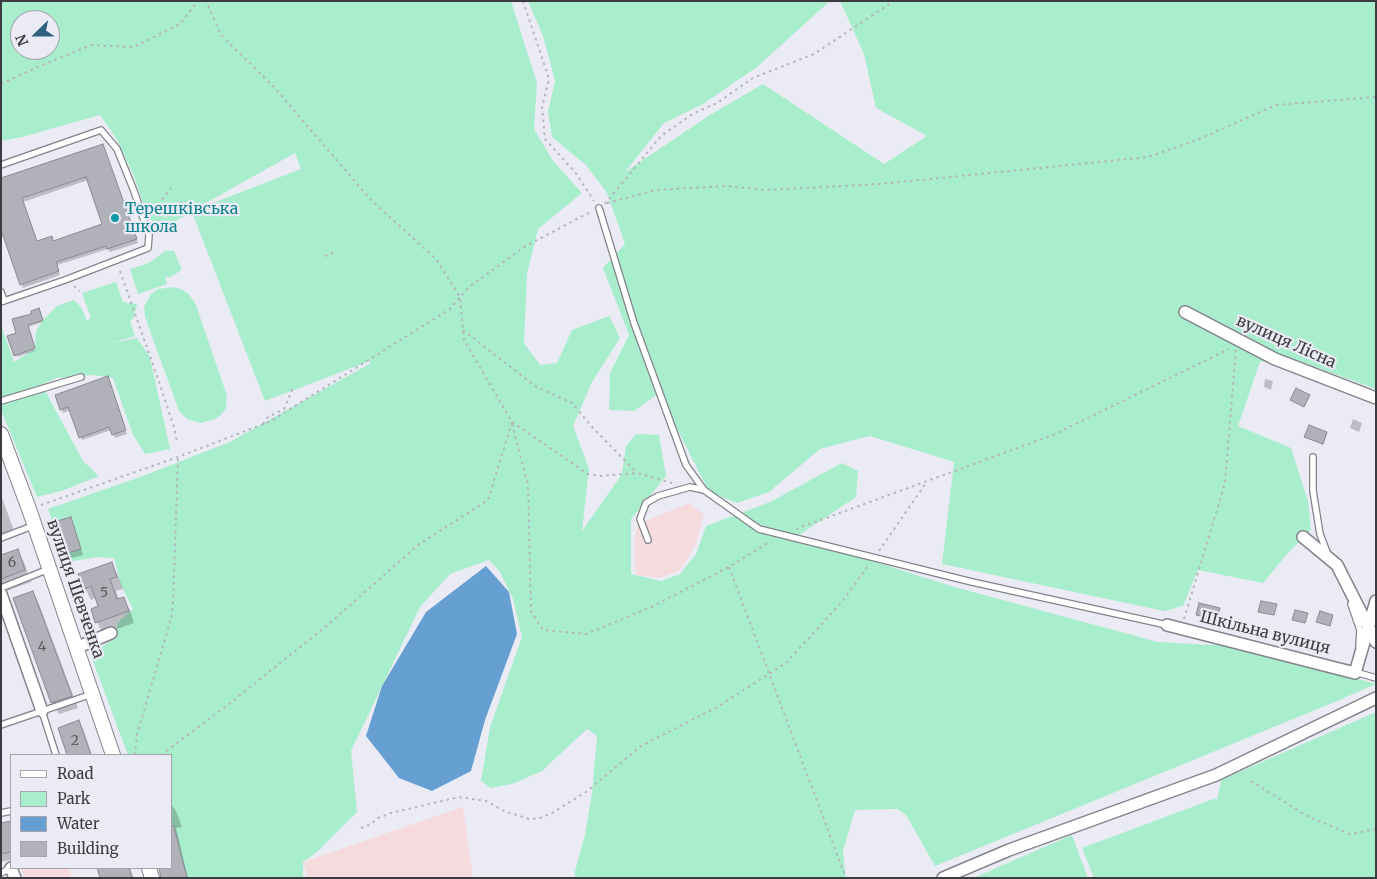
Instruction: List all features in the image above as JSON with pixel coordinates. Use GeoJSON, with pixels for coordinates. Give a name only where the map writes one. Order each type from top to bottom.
{"type":"FeatureCollection","features":[{"type":"Feature","properties":{"kind":"street","name":"вулиця Лісна"},"geometry":{"type":"LineString","coordinates":[[1185,312],[1276,359],[1376,398]]}},
{"type":"Feature","properties":{"kind":"street","name":"вулиця Шевченка"},"geometry":{"type":"LineString","coordinates":[[1,434],[29,509],[113,754]]}},
{"type":"Feature","properties":{"kind":"street"},"geometry":{"type":"LineString","coordinates":[[1303,537],[1338,565],[1376,642]]}},
{"type":"Feature","properties":{"kind":"street"},"geometry":{"type":"LineString","coordinates":[[1,594],[42,711]]}},
{"type":"Feature","properties":{"kind":"street"},"geometry":{"type":"LineString","coordinates":[[1355,673],[1376,601]]}},
{"type":"Feature","properties":{"kind":"street","name":"Шкільна вулиця"},"geometry":{"type":"LineString","coordinates":[[1167,625],[1355,673]]}},
{"type":"Feature","properties":{"kind":"street"},"geometry":{"type":"LineString","coordinates":[[76,648],[111,633]]}},
{"type":"Feature","properties":{"kind":"street"},"geometry":{"type":"LineString","coordinates":[[943,878],[1009,850],[1216,775],[1376,698]]}},
{"type":"Feature","properties":{"kind":"lane"},"geometry":{"type":"LineString","coordinates":[[1,165],[101,130],[117,148],[149,235],[148,248],[133,254],[3,301],[1,292]]}},
{"type":"Feature","properties":{"kind":"lane"},"geometry":{"type":"LineString","coordinates":[[599,208],[634,323],[686,465],[704,490],[759,529],[972,582],[1167,625]]}},
{"type":"Feature","properties":{"kind":"lane"},"geometry":{"type":"LineString","coordinates":[[1,401],[80,377]]}},
{"type":"Feature","properties":{"kind":"lane"},"geometry":{"type":"LineString","coordinates":[[1313,457],[1313,492],[1320,534],[1347,590],[1360,630],[1359,656],[1355,673],[1376,678]]}},
{"type":"Feature","properties":{"kind":"lane"},"geometry":{"type":"LineString","coordinates":[[648,540],[640,519],[646,503],[658,496],[690,488],[704,490]]}},
{"type":"Feature","properties":{"kind":"lane"},"geometry":{"type":"LineString","coordinates":[[1,538],[34,525]]}},
{"type":"Feature","properties":{"kind":"lane"},"geometry":{"type":"LineString","coordinates":[[1,588],[49,569]]}},
{"type":"Feature","properties":{"kind":"lane"},"geometry":{"type":"LineString","coordinates":[[1,725],[92,694]]}},
{"type":"Feature","properties":{"kind":"lane"},"geometry":{"type":"LineString","coordinates":[[42,711],[56,754]]}},
{"type":"Feature","properties":{"kind":"path"},"geometry":{"type":"LineString","coordinates":[[1,84],[91,45],[134,47],[180,24],[198,1]]}},
{"type":"Feature","properties":{"kind":"path"},"geometry":{"type":"LineString","coordinates":[[206,1],[220,34],[273,86],[370,199],[436,259],[460,297],[464,340],[512,422],[528,485],[531,611],[543,630],[586,634],[649,608],[729,567],[781,535],[1053,435],[1236,346],[1224,483],[1182,628]]}},
{"type":"Feature","properties":{"kind":"path"},"geometry":{"type":"LineString","coordinates":[[523,1],[549,79],[542,108],[545,138],[576,172],[599,208]]}},
{"type":"Feature","properties":{"kind":"path"},"geometry":{"type":"LineString","coordinates":[[607,204],[661,136],[694,113],[717,103],[753,78],[814,54],[894,1]]}},
{"type":"Feature","properties":{"kind":"path"},"geometry":{"type":"LineString","coordinates":[[29,509],[271,422],[450,309],[470,287],[524,247],[607,204],[656,190],[725,186],[766,190],[880,184],[1148,157],[1197,140],[1276,105],[1376,97]]}},
{"type":"Feature","properties":{"kind":"path"},"geometry":{"type":"LineString","coordinates":[[145,223],[171,188]]}},
{"type":"Feature","properties":{"kind":"path"},"geometry":{"type":"LineString","coordinates":[[325,256],[337,251]]}},
{"type":"Feature","properties":{"kind":"path"},"geometry":{"type":"LineString","coordinates":[[120,271],[174,427],[176,442]]}},
{"type":"Feature","properties":{"kind":"path"},"geometry":{"type":"LineString","coordinates":[[463,330],[535,386],[572,403],[637,474]]}},
{"type":"Feature","properties":{"kind":"path"},"geometry":{"type":"LineString","coordinates":[[261,425],[268,417],[284,409],[293,388]]}},
{"type":"Feature","properties":{"kind":"path"},"geometry":{"type":"LineString","coordinates":[[512,422],[588,474],[600,476],[637,474],[690,488]]}},
{"type":"Feature","properties":{"kind":"path"},"geometry":{"type":"LineString","coordinates":[[162,754],[229,704],[330,623],[418,545],[488,500],[512,422]]}},
{"type":"Feature","properties":{"kind":"path"},"geometry":{"type":"LineString","coordinates":[[135,754],[136,734],[171,620],[178,457]]}},
{"type":"Feature","properties":{"kind":"path"},"geometry":{"type":"LineString","coordinates":[[361,828],[391,813],[459,797],[486,801],[504,811],[529,819],[540,818],[552,813],[586,792],[641,746],[719,706],[786,663],[842,603],[927,481]]}},
{"type":"Feature","properties":{"kind":"path"},"geometry":{"type":"LineString","coordinates":[[729,567],[846,878]]}},
{"type":"Feature","properties":{"kind":"path"},"geometry":{"type":"LineString","coordinates":[[1251,781],[1308,816],[1350,834],[1376,829]]}},
{"type":"Feature","properties":{"kind":"shaded area"},"geometry":{"type":"Polygon","coordinates":[[[689,503],[704,515],[695,546],[679,571],[659,578],[636,575],[634,539],[638,524],[689,503]]]}},
{"type":"Feature","properties":{"kind":"shaded area"},"geometry":{"type":"Polygon","coordinates":[[[463,807],[473,878],[308,878],[303,862],[463,807]]]}},
{"type":"Feature","properties":{"kind":"shaded area"},"geometry":{"type":"Polygon","coordinates":[[[21,869],[69,869],[72,878],[24,878],[21,869]]]}},
{"type":"Feature","properties":{"kind":"green space"},"geometry":{"type":"Polygon","coordinates":[[[1,1],[511,1],[537,83],[534,129],[553,161],[582,193],[538,229],[527,274],[524,343],[540,365],[557,363],[572,330],[609,316],[620,338],[592,382],[573,426],[589,469],[582,531],[622,474],[626,446],[636,434],[659,435],[666,476],[631,519],[631,574],[661,581],[680,574],[696,554],[706,526],[770,502],[842,463],[858,471],[856,497],[796,537],[951,586],[1158,642],[1247,647],[1376,684],[935,866],[906,815],[897,809],[855,810],[843,851],[846,878],[575,878],[592,792],[597,736],[587,729],[542,771],[512,784],[491,788],[481,781],[490,727],[522,637],[513,599],[500,572],[489,560],[450,574],[420,607],[351,751],[357,812],[317,852],[303,862],[303,878],[178,878],[172,855],[172,754],[128,754],[91,656],[112,639],[120,620],[133,609],[121,585],[114,558],[98,557],[67,562],[48,509],[143,476],[230,442],[371,363],[370,361],[265,401],[192,212],[163,228],[148,218],[134,176],[116,138],[100,115],[1,141],[1,1]],[[295,153],[197,208],[301,169],[295,153]]]}},
{"type":"Feature","properties":{"kind":"green space"},"geometry":{"type":"Polygon","coordinates":[[[528,1],[830,1],[757,67],[703,104],[664,123],[625,172],[710,115],[763,84],[884,164],[927,136],[876,108],[864,54],[840,1],[1376,1],[1376,389],[1288,357],[1260,362],[1238,426],[1291,448],[1308,501],[1311,530],[1287,554],[1263,583],[1198,570],[1183,606],[1164,611],[942,564],[954,462],[870,436],[820,449],[769,492],[737,503],[709,492],[659,393],[634,411],[609,410],[610,373],[629,335],[603,268],[625,244],[607,193],[586,165],[552,137],[548,112],[555,81],[543,36],[528,1]]]}},
{"type":"Feature","properties":{"kind":"green space"},"geometry":{"type":"Polygon","coordinates":[[[165,251],[174,251],[182,270],[170,277],[165,277],[167,284],[138,294],[130,269],[149,263],[165,251]]]}},
{"type":"Feature","properties":{"kind":"green space"},"geometry":{"type":"Polygon","coordinates":[[[116,282],[123,302],[137,304],[134,317],[130,322],[135,336],[112,343],[137,338],[150,357],[170,449],[145,454],[133,435],[113,378],[94,375],[56,378],[42,385],[83,461],[99,476],[64,490],[37,497],[1,410],[1,325],[14,362],[35,349],[36,331],[43,320],[57,306],[74,300],[81,307],[87,321],[91,318],[82,293],[116,282]]]}},
{"type":"Feature","properties":{"kind":"green space"},"geometry":{"type":"Polygon","coordinates":[[[174,287],[189,294],[196,305],[227,396],[226,408],[221,415],[201,423],[187,419],[179,411],[145,317],[144,307],[151,294],[158,289],[174,287]]]}},
{"type":"Feature","properties":{"kind":"green space"},"geometry":{"type":"Polygon","coordinates":[[[1376,712],[1376,878],[1094,878],[1082,848],[1216,798],[1217,801],[1221,780],[1376,712]]]}},
{"type":"Feature","properties":{"kind":"green space"},"geometry":{"type":"Polygon","coordinates":[[[1072,835],[1088,878],[973,878],[1072,835]]]}},
{"type":"Feature","properties":{"kind":"water"},"geometry":{"type":"Polygon","coordinates":[[[486,566],[509,592],[517,634],[485,720],[471,771],[432,791],[399,778],[366,736],[382,686],[426,612],[486,566]]]}},
{"type":"Feature","properties":{"kind":"building","name":"Терешківська школа"},"geometry":{"type":"Polygon","coordinates":[[[103,144],[137,239],[107,249],[106,246],[56,262],[59,271],[20,285],[1,230],[1,178],[103,144]],[[86,177],[22,198],[37,241],[52,236],[53,241],[102,224],[86,177]]]}},
{"type":"Feature","properties":{"kind":"building"},"geometry":{"type":"Polygon","coordinates":[[[39,308],[43,320],[28,325],[35,348],[14,356],[7,336],[16,333],[12,319],[31,314],[31,311],[39,308]]]}},
{"type":"Feature","properties":{"kind":"building"},"geometry":{"type":"Polygon","coordinates":[[[108,376],[126,430],[112,435],[109,427],[79,438],[68,407],[60,410],[55,395],[108,376]]]}},
{"type":"Feature","properties":{"kind":"building"},"geometry":{"type":"Polygon","coordinates":[[[1296,388],[1310,395],[1304,407],[1290,400],[1296,388]]]}},
{"type":"Feature","properties":{"kind":"building"},"geometry":{"type":"Polygon","coordinates":[[[1309,425],[1327,432],[1323,444],[1304,437],[1309,425]]]}},
{"type":"Feature","properties":{"kind":"building"},"geometry":{"type":"Polygon","coordinates":[[[71,517],[81,549],[61,555],[51,523],[71,517]]]}},
{"type":"Feature","properties":{"kind":"building"},"geometry":{"type":"Polygon","coordinates":[[[18,549],[25,570],[1,579],[1,555],[18,549]]]}},
{"type":"Feature","properties":{"kind":"building"},"geometry":{"type":"Polygon","coordinates":[[[112,562],[117,577],[110,579],[117,599],[124,597],[129,611],[95,623],[91,609],[98,606],[91,586],[84,589],[78,574],[112,562]]]}},
{"type":"Feature","properties":{"kind":"building"},"geometry":{"type":"Polygon","coordinates":[[[33,591],[72,696],[51,703],[13,598],[33,591]]]}},
{"type":"Feature","properties":{"kind":"building"},"geometry":{"type":"Polygon","coordinates":[[[1261,601],[1277,604],[1274,615],[1258,612],[1261,601]]]}},
{"type":"Feature","properties":{"kind":"building"},"geometry":{"type":"Polygon","coordinates":[[[1199,603],[1220,608],[1217,620],[1196,615],[1199,603]]]}},
{"type":"Feature","properties":{"kind":"building"},"geometry":{"type":"Polygon","coordinates":[[[1295,610],[1308,613],[1305,623],[1292,620],[1295,610]]]}},
{"type":"Feature","properties":{"kind":"building"},"geometry":{"type":"Polygon","coordinates":[[[1320,611],[1333,615],[1330,626],[1316,622],[1320,611]]]}},
{"type":"Feature","properties":{"kind":"building"},"geometry":{"type":"Polygon","coordinates":[[[79,720],[91,754],[67,754],[58,728],[79,720]]]}},
{"type":"Feature","properties":{"kind":"building"},"geometry":{"type":"Polygon","coordinates":[[[10,821],[10,852],[1,854],[1,823],[10,821]]]}},
{"type":"Feature","properties":{"kind":"building"},"geometry":{"type":"Polygon","coordinates":[[[174,826],[187,878],[161,878],[159,869],[172,869],[172,827],[174,826]]]}},
{"type":"Feature","properties":{"kind":"building"},"geometry":{"type":"Polygon","coordinates":[[[97,869],[129,869],[132,878],[100,878],[97,869]]]}},
{"type":"Feature","properties":{"kind":"place","name":"Терешківська школа"},"geometry":{"type":"Point","coordinates":[115,218]}}]}
